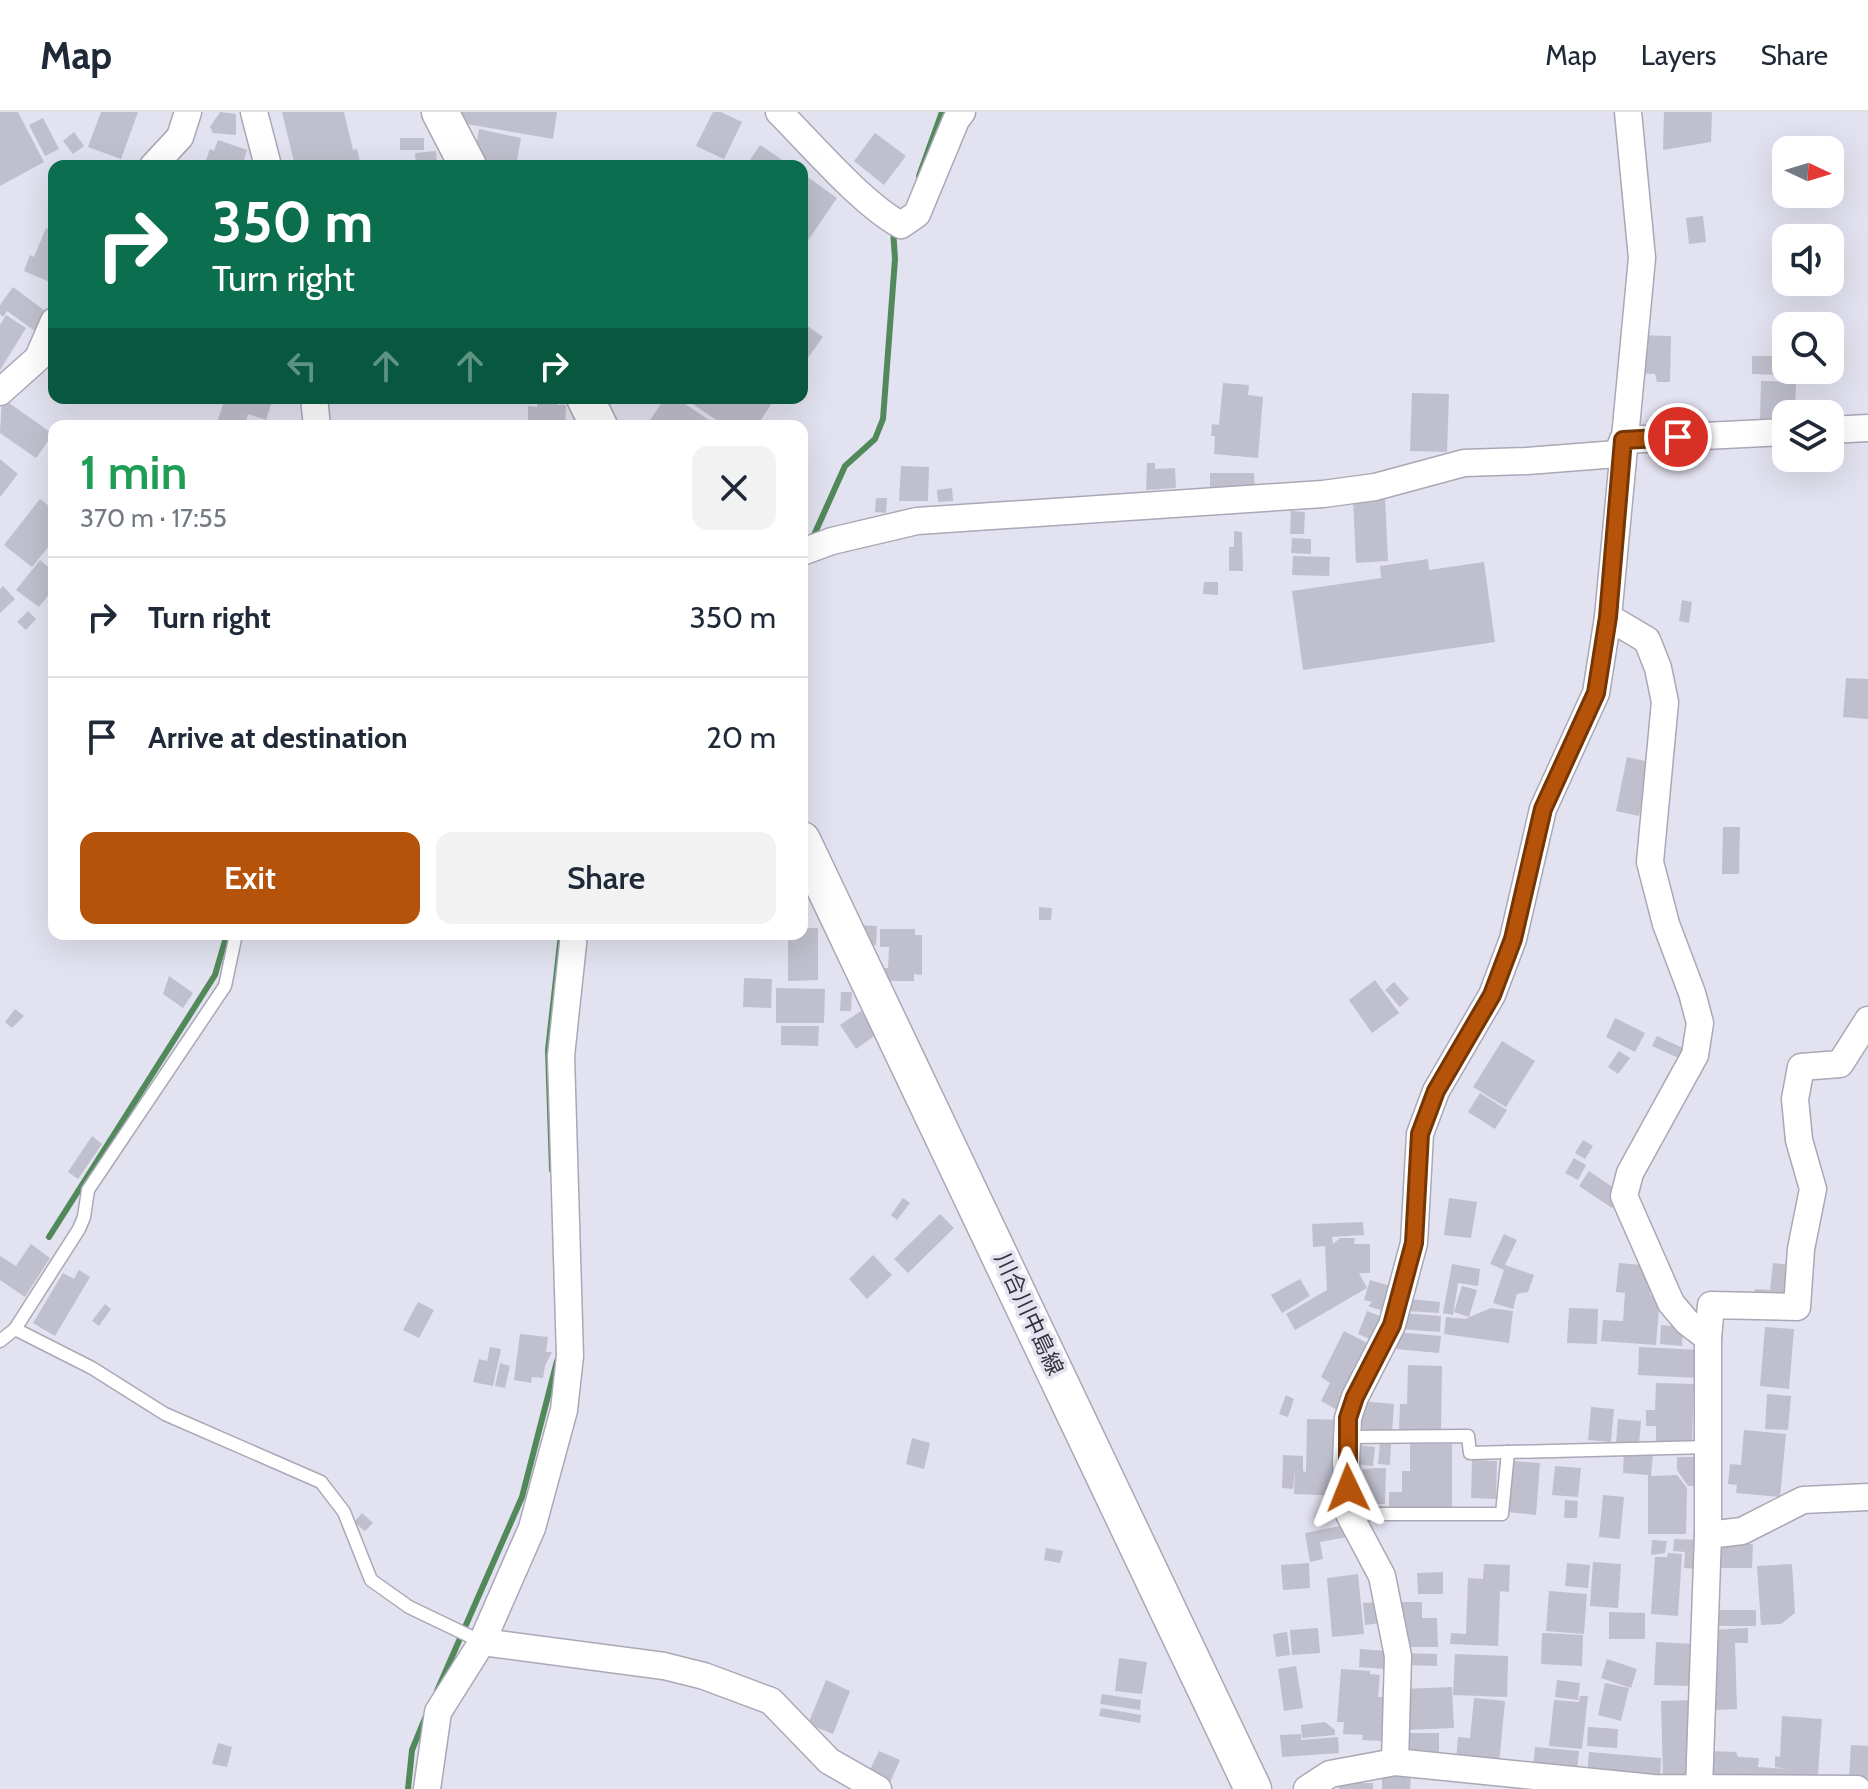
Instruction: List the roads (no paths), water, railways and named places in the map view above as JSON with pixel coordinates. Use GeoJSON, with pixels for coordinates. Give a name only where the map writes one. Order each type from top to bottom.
{"type":"FeatureCollection","features":[{"type":"Feature","properties":{"kind":"main road"},"geometry":{"type":"LineString","coordinates":[[440,112],[465,160]]}},
{"type":"Feature","properties":{"kind":"main road","name":"川合川中島線"},"geometry":{"type":"LineString","coordinates":[[808,853],[1253,1789]]}},
{"type":"Feature","properties":{"kind":"street"},"geometry":{"type":"LineString","coordinates":[[159,160],[180,137],[188,112]]}},
{"type":"Feature","properties":{"kind":"street"},"geometry":{"type":"LineString","coordinates":[[254,112],[266,160]]}},
{"type":"Feature","properties":{"kind":"street"},"geometry":{"type":"LineString","coordinates":[[779,112],[893,221],[901,225],[917,214],[962,112]]}},
{"type":"Feature","properties":{"kind":"street"},"geometry":{"type":"LineString","coordinates":[[1395,1762],[1398,1656],[1382,1576],[1349,1514],[1348,1418],[1355,1397],[1392,1325],[1414,1243],[1420,1134],[1436,1091],[1492,995],[1513,939],[1543,809],[1596,693],[1608,617],[1642,258],[1628,112]]}},
{"type":"Feature","properties":{"kind":"street"},"geometry":{"type":"LineString","coordinates":[[0,392],[38,358],[48,335]]}},
{"type":"Feature","properties":{"kind":"street"},"geometry":{"type":"LineString","coordinates":[[1844,429],[1868,428]]}},
{"type":"Feature","properties":{"kind":"street"},"geometry":{"type":"LineString","coordinates":[[1623,440],[1772,433]]}},
{"type":"Feature","properties":{"kind":"street"},"geometry":{"type":"LineString","coordinates":[[808,550],[917,521],[1323,494],[1375,487],[1464,463],[1617,454],[1623,440]]}},
{"type":"Feature","properties":{"kind":"street"},"geometry":{"type":"LineString","coordinates":[[1608,617],[1647,640],[1658,668],[1665,702],[1650,862],[1666,924],[1700,1023],[1695,1055],[1630,1173],[1624,1196],[1671,1303],[1687,1322],[1708,1338]]}},
{"type":"Feature","properties":{"kind":"street"},"geometry":{"type":"LineString","coordinates":[[427,1789],[438,1712],[532,1528],[564,1410],[570,1356],[561,1056],[573,940]]}},
{"type":"Feature","properties":{"kind":"street"},"geometry":{"type":"LineString","coordinates":[[1699,1788],[1708,1535],[1708,1338],[1711,1305],[1797,1307],[1801,1249],[1813,1189],[1799,1140],[1795,1099],[1801,1067],[1840,1064],[1868,1020]]}},
{"type":"Feature","properties":{"kind":"street"},"geometry":{"type":"LineString","coordinates":[[1708,1535],[1742,1531],[1803,1500],[1868,1497]]}},
{"type":"Feature","properties":{"kind":"street"},"geometry":{"type":"LineString","coordinates":[[476,1640],[497,1646],[664,1666],[704,1676],[771,1701],[829,1761],[878,1789]]}},
{"type":"Feature","properties":{"kind":"street"},"geometry":{"type":"LineString","coordinates":[[1307,1789],[1330,1774],[1395,1762],[1652,1789],[1857,1789]]}},
{"type":"Feature","properties":{"kind":"lane"},"geometry":{"type":"LineString","coordinates":[[0,1341],[15,1329],[79,1229],[88,1190],[225,986],[235,940]]}},
{"type":"Feature","properties":{"kind":"lane"},"geometry":{"type":"LineString","coordinates":[[15,1329],[92,1368],[165,1414],[321,1482],[344,1512],[371,1580],[409,1607],[476,1640]]}},
{"type":"Feature","properties":{"kind":"lane"},"geometry":{"type":"LineString","coordinates":[[1347,1437],[1468,1436],[1470,1453],[1707,1447]]}},
{"type":"Feature","properties":{"kind":"lane"},"geometry":{"type":"LineString","coordinates":[[1349,1514],[1502,1514],[1508,1452]]}},
{"type":"Feature","properties":{"kind":"waterway"},"geometry":{"type":"LineString","coordinates":[[919,176],[942,112]]}},
{"type":"Feature","properties":{"kind":"waterway"},"geometry":{"type":"LineString","coordinates":[[811,537],[845,466],[875,439],[883,419],[895,259],[893,229]]}},
{"type":"Feature","properties":{"kind":"waterway"},"geometry":{"type":"LineString","coordinates":[[49,1237],[215,975],[225,940]]}},
{"type":"Feature","properties":{"kind":"waterway"},"geometry":{"type":"LineString","coordinates":[[552,1170],[548,1050],[560,940]]}},
{"type":"Feature","properties":{"kind":"waterway"},"geometry":{"type":"LineString","coordinates":[[437,1691],[522,1497],[557,1361]]}},
{"type":"Feature","properties":{"kind":"waterway"},"geometry":{"type":"LineString","coordinates":[[408,1789],[412,1750],[426,1716]]}}]}
